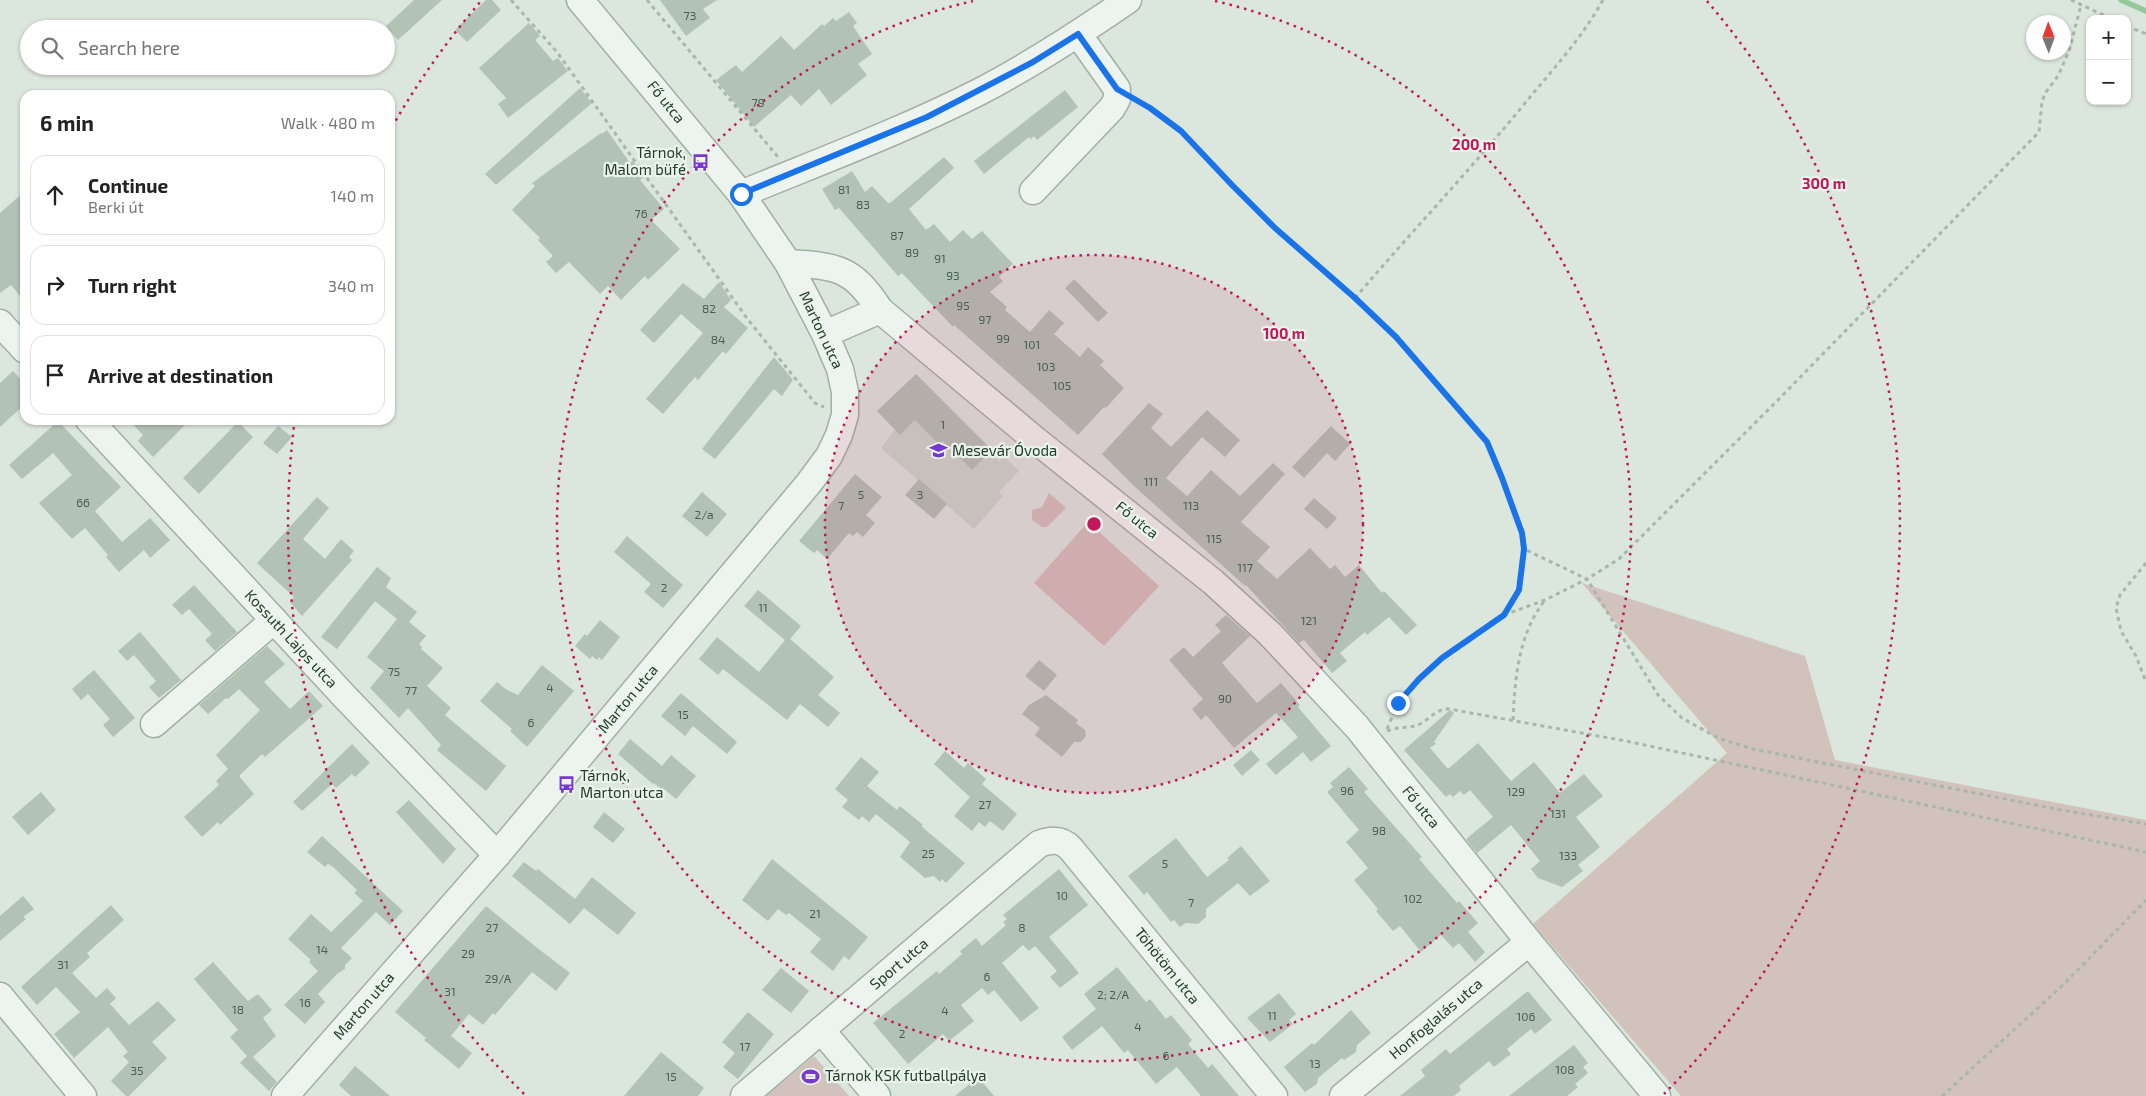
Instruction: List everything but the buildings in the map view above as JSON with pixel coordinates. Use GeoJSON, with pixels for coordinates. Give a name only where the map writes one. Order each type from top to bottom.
{"type":"FeatureCollection","features":[{"type":"Feature","properties":{"kind":"street","name":"Fő utca"},"geometry":{"type":"LineString","coordinates":[[580,0],[741,194],[788,264],[835,268],[853,277],[866,288],[880,310],[1033,438],[1213,582],[1270,634],[1357,727],[1529,942],[1657,1096]]}},
{"type":"Feature","properties":{"kind":"street"},"geometry":{"type":"LineString","coordinates":[[741,194],[936,113],[1026,67],[1128,0]]}},
{"type":"Feature","properties":{"kind":"street"},"geometry":{"type":"LineString","coordinates":[[1033,191],[1112,108],[1117,99],[1117,89],[1078,34]]}},
{"type":"Feature","properties":{"kind":"street","name":"Marton utca"},"geometry":{"type":"LineString","coordinates":[[285,1096],[496,855],[810,483],[829,456],[845,415],[845,392],[840,368],[825,334],[788,264]]}},
{"type":"Feature","properties":{"kind":"street"},"geometry":{"type":"LineString","coordinates":[[825,334],[880,310]]}},
{"type":"Feature","properties":{"kind":"street"},"geometry":{"type":"LineString","coordinates":[[0,323],[20,345]]}},
{"type":"Feature","properties":{"kind":"street","name":"Kossuth Lajos utca"},"geometry":{"type":"LineString","coordinates":[[94,425],[274,620],[496,855]]}},
{"type":"Feature","properties":{"kind":"street"},"geometry":{"type":"LineString","coordinates":[[154,724],[274,620]]}},
{"type":"Feature","properties":{"kind":"street","name":"Sport utca"},"geometry":{"type":"LineString","coordinates":[[744,1096],[1040,844],[1058,840]]}},
{"type":"Feature","properties":{"kind":"street","name":"Töhötöm utca"},"geometry":{"type":"LineString","coordinates":[[1058,840],[1065,843],[1071,849],[1274,1096]]}},
{"type":"Feature","properties":{"kind":"street","name":"Honfoglalás utca"},"geometry":{"type":"LineString","coordinates":[[1342,1096],[1529,942]]}},
{"type":"Feature","properties":{"kind":"street"},"geometry":{"type":"LineString","coordinates":[[0,996],[83,1096]]}},
{"type":"Feature","properties":{"kind":"street"},"geometry":{"type":"LineString","coordinates":[[821,1030],[876,1096]]}},
{"type":"Feature","properties":{"kind":"path"},"geometry":{"type":"LineString","coordinates":[[511,0],[557,52],[755,329],[815,403],[845,415]]}},
{"type":"Feature","properties":{"kind":"path"},"geometry":{"type":"LineString","coordinates":[[647,0],[783,163],[790,174]]}},
{"type":"Feature","properties":{"kind":"path"},"geometry":{"type":"LineString","coordinates":[[1355,298],[1494,141],[1587,29],[1603,0]]}},
{"type":"Feature","properties":{"kind":"path"},"geometry":{"type":"LineString","coordinates":[[2071,0],[2103,15]]}},
{"type":"Feature","properties":{"kind":"path"},"geometry":{"type":"LineString","coordinates":[[2081,5],[2069,51],[2058,76],[2042,101],[2039,132],[1779,399],[1619,559],[1587,580],[1545,600],[1504,615],[1442,658],[1419,679],[1398,703],[1385,733],[1392,729],[1420,724],[1443,709],[1626,741],[2146,852]]}},
{"type":"Feature","properties":{"kind":"path"},"geometry":{"type":"LineString","coordinates":[[2131,28],[2146,34]]}},
{"type":"Feature","properties":{"kind":"path"},"geometry":{"type":"LineString","coordinates":[[1117,89],[1150,108],[1181,131],[1275,228],[1355,298],[1396,337],[1487,442],[1522,533],[1524,549],[1519,590],[1504,615]]}},
{"type":"Feature","properties":{"kind":"path"},"geometry":{"type":"LineString","coordinates":[[1524,549],[1587,580],[1658,695],[1682,718],[1718,738],[1753,750],[1922,784],[2146,824]]}},
{"type":"Feature","properties":{"kind":"path"},"geometry":{"type":"LineString","coordinates":[[2146,563],[2120,595],[2116,608],[2121,631],[2136,656],[2146,682]]}},
{"type":"Feature","properties":{"kind":"path"},"geometry":{"type":"LineString","coordinates":[[1513,720],[1516,672],[1522,646],[1532,621],[1545,600]]}},
{"type":"Feature","properties":{"kind":"path"},"geometry":{"type":"LineString","coordinates":[[1942,1096],[2063,985],[2146,900]]}},
{"type":"Feature","properties":{"kind":"shaded area","name":"Mesevár Óvoda"},"geometry":{"type":"Polygon","coordinates":[[[916,374],[991,450],[990,452],[999,461],[1004,456],[1019,471],[999,492],[1003,496],[974,529],[881,448],[895,429],[877,411],[916,374]]]}},
{"type":"Feature","properties":{"kind":"shaded area"},"geometry":{"type":"Polygon","coordinates":[[[1049,493],[1066,508],[1047,527],[1042,527],[1032,520],[1032,510],[1042,507],[1049,493]]]}},
{"type":"Feature","properties":{"kind":"shaded area"},"geometry":{"type":"Polygon","coordinates":[[[1088,522],[1159,586],[1104,646],[1034,583],[1088,522]]]}},
{"type":"Feature","properties":{"kind":"shaded area"},"geometry":{"type":"Polygon","coordinates":[[[1582,583],[1805,656],[1835,760],[2146,820],[2146,1096],[1681,1096],[1533,924],[1727,753],[1582,583]]]}},
{"type":"Feature","properties":{"kind":"shaded area","name":"Tárnok KSK futballpálya"},"geometry":{"type":"Polygon","coordinates":[[[814,1056],[849,1096],[766,1096],[814,1056]]]}},
{"type":"Feature","properties":{"kind":"waterway"},"geometry":{"type":"LineString","coordinates":[[2121,0],[2146,11]]}},
{"type":"Feature","properties":{"kind":"place","name":"Tárnok, Malom büfé"},"geometry":{"type":"Point","coordinates":[700,162]}},
{"type":"Feature","properties":{"kind":"place","name":"Mesevár Óvoda"},"geometry":{"type":"Point","coordinates":[938,451]}},
{"type":"Feature","properties":{"kind":"place","name":"Tárnok, Marton utca"},"geometry":{"type":"Point","coordinates":[566,785]}},
{"type":"Feature","properties":{"kind":"place","name":"Tárnok KSK futballpálya"},"geometry":{"type":"Point","coordinates":[811,1076]}},
{"type":"Feature","properties":{"kind":"route"},"geometry":{"type":"LineString","coordinates":[[741,194],[927,117],[1033,62],[1078,34],[1117,89],[1150,108],[1181,131],[1275,228],[1355,298],[1396,337],[1487,442],[1522,533],[1524,549],[1519,590],[1504,615],[1442,658],[1405,693],[1398,703]]}}]}
